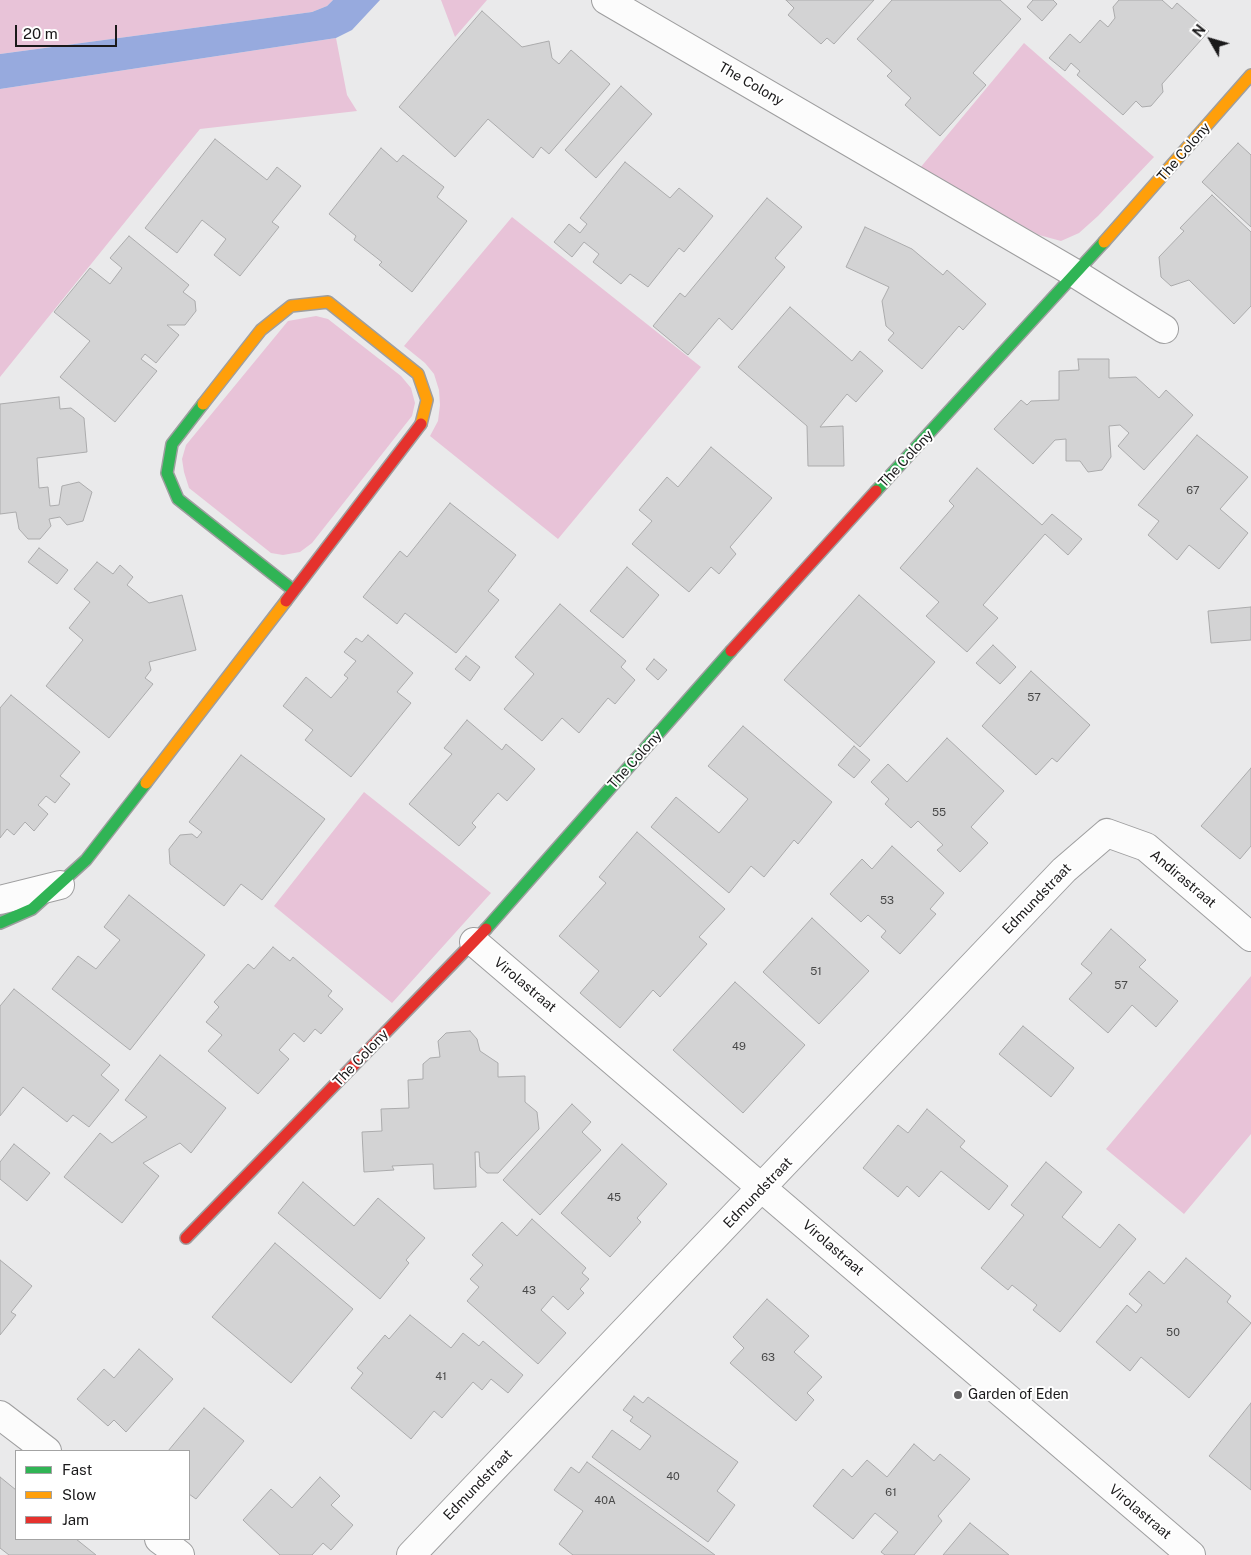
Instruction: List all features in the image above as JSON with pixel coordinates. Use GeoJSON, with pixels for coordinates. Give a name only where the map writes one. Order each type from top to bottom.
{"type":"FeatureCollection","features":[{"type":"Feature","properties":{"kind":"street","name":"The Colony"},"geometry":{"type":"LineString","coordinates":[[606,0],[1076,274],[1164,329]]}},
{"type":"Feature","properties":{"kind":"street","name":"The Colony"},"geometry":{"type":"LineString","coordinates":[[186,1238],[474,942],[784,592],[1076,274],[1251,75]]}},
{"type":"Feature","properties":{"kind":"street"},"geometry":{"type":"LineString","coordinates":[[0,923],[32,909],[86,860],[420,427],[427,400],[418,374],[328,302],[291,306],[261,330],[172,444],[168,473],[178,499],[293,590]]}},
{"type":"Feature","properties":{"kind":"street","name":"Andirastraat"},"geometry":{"type":"LineString","coordinates":[[1107,833],[1146,847],[1251,937]]}},
{"type":"Feature","properties":{"kind":"street","name":"Edmundstraat"},"geometry":{"type":"LineString","coordinates":[[411,1555],[1064,870],[1107,833]]}},
{"type":"Feature","properties":{"kind":"street"},"geometry":{"type":"LineString","coordinates":[[0,900],[60,885]]}},
{"type":"Feature","properties":{"kind":"street","name":"Virolastraat"},"geometry":{"type":"LineString","coordinates":[[474,942],[1191,1555]]}},
{"type":"Feature","properties":{"kind":"street"},"geometry":{"type":"LineString","coordinates":[[0,1415],[46,1450]]}},
{"type":"Feature","properties":{"kind":"street"},"geometry":{"type":"LineString","coordinates":[[160,1540],[180,1555]]}},
{"type":"Feature","properties":{"kind":"shaded area"},"geometry":{"type":"Polygon","coordinates":[[[0,0],[333,0],[327,6],[312,12],[0,54],[0,0]]]}},
{"type":"Feature","properties":{"kind":"shaded area"},"geometry":{"type":"Polygon","coordinates":[[[441,0],[487,0],[455,37],[441,0]]]}},
{"type":"Feature","properties":{"kind":"shaded area"},"geometry":{"type":"Polygon","coordinates":[[[336,38],[347,95],[357,111],[200,129],[0,377],[0,89],[336,38]]]}},
{"type":"Feature","properties":{"kind":"shaded area"},"geometry":{"type":"Polygon","coordinates":[[[1024,43],[1154,157],[1098,216],[1079,233],[1061,241],[1039,235],[920,168],[1024,43]]]}},
{"type":"Feature","properties":{"kind":"shaded area"},"geometry":{"type":"Polygon","coordinates":[[[512,217],[701,367],[558,539],[430,436],[438,421],[439,390],[434,374],[425,363],[404,346],[512,217]]]}},
{"type":"Feature","properties":{"kind":"shaded area"},"geometry":{"type":"Polygon","coordinates":[[[316,316],[328,319],[401,376],[411,388],[415,403],[412,416],[312,543],[300,552],[283,555],[271,553],[189,488],[182,459],[186,445],[288,321],[316,316]]]}},
{"type":"Feature","properties":{"kind":"shaded area"},"geometry":{"type":"Polygon","coordinates":[[[364,792],[491,893],[392,1003],[274,906],[364,792]]]}},
{"type":"Feature","properties":{"kind":"shaded area"},"geometry":{"type":"Polygon","coordinates":[[[1251,976],[1251,1134],[1184,1214],[1106,1149],[1251,976]]]}},
{"type":"Feature","properties":{"kind":"water"},"geometry":{"type":"Polygon","coordinates":[[[333,0],[380,0],[352,30],[336,38],[0,89],[0,54],[312,12],[327,6],[333,0]]]}},
{"type":"Feature","properties":{"kind":"building"},"geometry":{"type":"Polygon","coordinates":[[[786,0],[874,0],[834,44],[827,38],[821,44],[788,15],[794,8],[786,0]]]}},
{"type":"Feature","properties":{"kind":"building"},"geometry":{"type":"Polygon","coordinates":[[[892,0],[1000,0],[1021,19],[973,73],[986,85],[940,136],[905,105],[911,98],[887,76],[892,71],[857,39],[892,0]]]}},
{"type":"Feature","properties":{"kind":"building"},"geometry":{"type":"Polygon","coordinates":[[[1033,0],[1053,0],[1057,4],[1042,21],[1027,7],[1033,0]]]}},
{"type":"Feature","properties":{"kind":"building"},"geometry":{"type":"Polygon","coordinates":[[[1119,0],[1162,0],[1172,9],[1177,3],[1209,31],[1162,84],[1163,92],[1151,106],[1142,107],[1136,101],[1123,115],[1077,75],[1080,71],[1071,63],[1065,71],[1049,58],[1070,34],[1080,43],[1100,20],[1108,27],[1115,18],[1113,7],[1119,0]]]}},
{"type":"Feature","properties":{"kind":"building"},"geometry":{"type":"Polygon","coordinates":[[[482,11],[522,47],[549,41],[552,58],[559,64],[571,50],[610,84],[549,154],[541,147],[533,158],[488,119],[455,157],[399,107],[482,11]]]}},
{"type":"Feature","properties":{"kind":"building"},"geometry":{"type":"Polygon","coordinates":[[[621,86],[652,114],[596,178],[565,150],[621,86]]]}},
{"type":"Feature","properties":{"kind":"building"},"geometry":{"type":"Polygon","coordinates":[[[215,139],[267,180],[277,167],[301,186],[272,222],[279,227],[240,276],[214,255],[226,239],[202,220],[177,253],[145,228],[215,139]]]}},
{"type":"Feature","properties":{"kind":"building"},"geometry":{"type":"Polygon","coordinates":[[[1238,143],[1251,155],[1251,227],[1202,182],[1238,143]]]}},
{"type":"Feature","properties":{"kind":"building"},"geometry":{"type":"Polygon","coordinates":[[[381,148],[397,162],[403,155],[444,187],[437,197],[467,221],[412,292],[379,265],[382,262],[354,240],[356,236],[329,214],[381,148]]]}},
{"type":"Feature","properties":{"kind":"building"},"geometry":{"type":"Polygon","coordinates":[[[625,162],[670,198],[679,188],[713,216],[684,252],[679,248],[648,287],[630,274],[621,284],[593,262],[599,254],[584,242],[572,257],[554,242],[569,224],[580,233],[587,224],[580,218],[625,162]]]}},
{"type":"Feature","properties":{"kind":"building"},"geometry":{"type":"Polygon","coordinates":[[[1212,195],[1251,232],[1251,306],[1234,324],[1189,280],[1171,286],[1161,277],[1159,257],[1184,231],[1180,228],[1212,195]]]}},
{"type":"Feature","properties":{"kind":"building"},"geometry":{"type":"Polygon","coordinates":[[[767,198],[802,227],[775,258],[785,267],[732,330],[719,318],[688,355],[653,326],[680,293],[685,297],[767,198]]]}},
{"type":"Feature","properties":{"kind":"building"},"geometry":{"type":"Polygon","coordinates":[[[865,227],[912,249],[943,275],[947,270],[986,304],[963,330],[959,326],[922,369],[888,340],[894,333],[886,326],[882,301],[889,287],[846,267],[865,227]]]}},
{"type":"Feature","properties":{"kind":"building"},"geometry":{"type":"Polygon","coordinates":[[[129,236],[189,285],[183,292],[195,301],[196,311],[185,325],[167,325],[179,335],[156,363],[145,354],[141,359],[157,371],[115,422],[60,377],[90,341],[54,312],[90,268],[110,284],[122,268],[110,258],[129,236]]]}},
{"type":"Feature","properties":{"kind":"building"},"geometry":{"type":"Polygon","coordinates":[[[790,307],[852,361],[860,351],[883,371],[856,402],[847,394],[820,427],[843,426],[844,466],[808,466],[807,426],[738,367],[790,307]]]}},
{"type":"Feature","properties":{"kind":"building"},"geometry":{"type":"Polygon","coordinates":[[[1078,359],[1109,359],[1109,378],[1136,377],[1159,398],[1166,390],[1193,415],[1144,470],[1118,446],[1129,433],[1120,425],[1109,426],[1111,457],[1102,470],[1088,472],[1080,461],[1066,461],[1066,439],[1055,440],[1033,464],[994,429],[1021,400],[1027,405],[1031,401],[1059,400],[1059,371],[1079,370],[1078,359]]]}},
{"type":"Feature","properties":{"kind":"building"},"geometry":{"type":"Polygon","coordinates":[[[59,397],[60,409],[71,408],[84,418],[87,452],[37,458],[39,488],[48,487],[50,506],[59,505],[62,486],[79,482],[92,492],[83,521],[67,525],[60,517],[49,519],[51,526],[40,539],[28,539],[19,529],[16,512],[0,514],[0,404],[59,397]]]}},
{"type":"Feature","properties":{"kind":"building"},"geometry":{"type":"Polygon","coordinates":[[[1197,435],[1248,477],[1220,509],[1248,533],[1219,569],[1189,545],[1177,560],[1148,535],[1159,521],[1138,505],[1197,435]]]}},
{"type":"Feature","properties":{"kind":"building"},"geometry":{"type":"Polygon","coordinates":[[[711,447],[772,498],[730,547],[736,554],[719,574],[711,567],[689,592],[632,544],[652,521],[639,510],[667,477],[678,487],[711,447]]]}},
{"type":"Feature","properties":{"kind":"building"},"geometry":{"type":"Polygon","coordinates":[[[977,468],[1042,525],[1052,514],[1082,539],[1068,555],[1045,534],[983,605],[998,618],[967,652],[926,616],[939,602],[900,568],[954,506],[949,501],[977,468]]]}},
{"type":"Feature","properties":{"kind":"building"},"geometry":{"type":"Polygon","coordinates":[[[450,503],[516,555],[488,591],[499,600],[456,653],[405,613],[397,624],[363,597],[400,551],[407,557],[450,503]]]}},
{"type":"Feature","properties":{"kind":"building"},"geometry":{"type":"Polygon","coordinates":[[[39,548],[68,570],[57,584],[28,562],[39,548]]]}},
{"type":"Feature","properties":{"kind":"building"},"geometry":{"type":"Polygon","coordinates":[[[97,562],[113,574],[120,565],[133,577],[127,585],[149,603],[182,595],[196,650],[149,662],[151,670],[145,678],[153,684],[109,738],[46,686],[83,640],[69,628],[90,602],[74,589],[97,562]]]}},
{"type":"Feature","properties":{"kind":"building"},"geometry":{"type":"Polygon","coordinates":[[[627,567],[659,595],[623,638],[590,611],[627,567]]]}},
{"type":"Feature","properties":{"kind":"building"},"geometry":{"type":"Polygon","coordinates":[[[859,595],[935,662],[860,747],[784,680],[859,595]]]}},
{"type":"Feature","properties":{"kind":"building"},"geometry":{"type":"Polygon","coordinates":[[[560,604],[626,661],[621,667],[635,680],[615,704],[608,698],[579,733],[562,718],[542,741],[504,709],[534,674],[515,657],[560,604]]]}},
{"type":"Feature","properties":{"kind":"building"},"geometry":{"type":"Polygon","coordinates":[[[1251,607],[1251,640],[1211,643],[1208,611],[1251,607]]]}},
{"type":"Feature","properties":{"kind":"building"},"geometry":{"type":"Polygon","coordinates":[[[368,635],[413,673],[397,692],[411,703],[351,777],[305,740],[313,730],[283,706],[306,677],[331,698],[348,678],[344,675],[356,661],[344,652],[356,638],[362,642],[368,635]]]}},
{"type":"Feature","properties":{"kind":"building"},"geometry":{"type":"Polygon","coordinates":[[[993,645],[1016,667],[1000,684],[976,663],[993,645]]]}},
{"type":"Feature","properties":{"kind":"building"},"geometry":{"type":"Polygon","coordinates":[[[466,656],[480,667],[470,681],[455,669],[466,656]]]}},
{"type":"Feature","properties":{"kind":"building"},"geometry":{"type":"Polygon","coordinates":[[[654,659],[667,670],[658,680],[646,669],[654,659]]]}},
{"type":"Feature","properties":{"kind":"building"},"geometry":{"type":"Polygon","coordinates":[[[1031,671],[1090,725],[1057,762],[1052,758],[1036,775],[982,726],[1031,671]]]}},
{"type":"Feature","properties":{"kind":"building"},"geometry":{"type":"Polygon","coordinates":[[[11,695],[80,752],[60,776],[70,784],[55,803],[46,796],[38,805],[48,814],[34,831],[25,822],[14,835],[7,829],[0,838],[0,708],[11,695]]]}},
{"type":"Feature","properties":{"kind":"building"},"geometry":{"type":"Polygon","coordinates":[[[467,720],[502,750],[506,744],[535,769],[507,801],[498,793],[472,823],[476,827],[459,846],[409,804],[452,754],[444,748],[467,720]]]}},
{"type":"Feature","properties":{"kind":"building"},"geometry":{"type":"Polygon","coordinates":[[[743,726],[832,802],[798,844],[794,840],[764,877],[751,866],[729,893],[651,827],[676,797],[719,833],[748,799],[708,766],[743,726]]]}},
{"type":"Feature","properties":{"kind":"building"},"geometry":{"type":"Polygon","coordinates":[[[947,738],[1004,791],[971,827],[988,843],[960,872],[937,850],[943,845],[918,821],[911,828],[885,804],[889,799],[871,782],[888,764],[907,782],[947,738]]]}},
{"type":"Feature","properties":{"kind":"building"},"geometry":{"type":"Polygon","coordinates":[[[854,746],[870,760],[854,778],[838,765],[854,746]]]}},
{"type":"Feature","properties":{"kind":"building"},"geometry":{"type":"Polygon","coordinates":[[[241,755],[325,819],[262,900],[241,884],[224,906],[170,864],[169,849],[180,835],[192,834],[197,838],[202,832],[189,822],[241,755]]]}},
{"type":"Feature","properties":{"kind":"building"},"geometry":{"type":"Polygon","coordinates":[[[1251,768],[1251,846],[1240,859],[1201,826],[1251,768]]]}},
{"type":"Feature","properties":{"kind":"building"},"geometry":{"type":"Polygon","coordinates":[[[637,832],[725,909],[699,937],[707,944],[660,997],[653,990],[620,1028],[580,993],[599,971],[559,936],[606,883],[599,877],[637,832]]]}},
{"type":"Feature","properties":{"kind":"building"},"geometry":{"type":"Polygon","coordinates":[[[892,846],[944,893],[930,909],[936,914],[900,954],[881,937],[886,931],[868,915],[861,922],[830,894],[862,859],[872,869],[892,846]]]}},
{"type":"Feature","properties":{"kind":"building"},"geometry":{"type":"Polygon","coordinates":[[[129,895],[205,955],[130,1050],[52,989],[78,956],[96,969],[120,940],[104,927],[129,895]]]}},
{"type":"Feature","properties":{"kind":"building"},"geometry":{"type":"Polygon","coordinates":[[[812,918],[869,971],[819,1024],[763,972],[812,918]]]}},
{"type":"Feature","properties":{"kind":"building"},"geometry":{"type":"Polygon","coordinates":[[[1111,929],[1146,960],[1139,967],[1178,1001],[1156,1027],[1132,1005],[1108,1033],[1069,999],[1092,973],[1081,964],[1111,929]]]}},
{"type":"Feature","properties":{"kind":"building"},"geometry":{"type":"Polygon","coordinates":[[[273,947],[290,961],[293,957],[332,991],[328,996],[343,1009],[321,1034],[315,1029],[304,1042],[294,1033],[279,1050],[289,1059],[258,1094],[208,1051],[222,1035],[206,1022],[219,1007],[214,1002],[248,964],[254,969],[273,947]]]}},
{"type":"Feature","properties":{"kind":"building"},"geometry":{"type":"Polygon","coordinates":[[[735,982],[805,1045],[743,1113],[673,1050],[735,982]]]}},
{"type":"Feature","properties":{"kind":"building"},"geometry":{"type":"Polygon","coordinates":[[[14,989],[110,1065],[101,1075],[119,1090],[89,1127],[73,1115],[67,1122],[23,1087],[0,1116],[0,1006],[14,989]]]}},
{"type":"Feature","properties":{"kind":"building"},"geometry":{"type":"Polygon","coordinates":[[[1023,1026],[1074,1068],[1051,1097],[999,1054],[1023,1026]]]}},
{"type":"Feature","properties":{"kind":"building"},"geometry":{"type":"Polygon","coordinates":[[[470,1031],[477,1039],[480,1051],[498,1063],[498,1077],[525,1076],[525,1102],[537,1112],[539,1129],[498,1173],[487,1173],[480,1167],[479,1152],[475,1152],[476,1187],[434,1189],[433,1164],[392,1166],[394,1170],[364,1172],[362,1132],[382,1131],[381,1109],[409,1108],[408,1080],[423,1079],[423,1064],[430,1058],[440,1057],[438,1041],[446,1033],[470,1031]]]}},
{"type":"Feature","properties":{"kind":"building"},"geometry":{"type":"Polygon","coordinates":[[[160,1055],[226,1108],[191,1153],[180,1143],[143,1163],[159,1176],[122,1223],[64,1177],[100,1133],[112,1143],[147,1117],[125,1100],[160,1055]]]}},
{"type":"Feature","properties":{"kind":"building"},"geometry":{"type":"Polygon","coordinates":[[[572,1104],[591,1122],[582,1132],[601,1150],[540,1215],[503,1180],[572,1104]]]}},
{"type":"Feature","properties":{"kind":"building"},"geometry":{"type":"Polygon","coordinates":[[[927,1109],[965,1141],[960,1147],[1008,1186],[989,1210],[941,1171],[919,1197],[907,1186],[898,1197],[863,1168],[898,1125],[908,1133],[927,1109]]]}},
{"type":"Feature","properties":{"kind":"building"},"geometry":{"type":"Polygon","coordinates":[[[14,1144],[50,1173],[27,1201],[0,1179],[0,1162],[14,1144]]]}},
{"type":"Feature","properties":{"kind":"building"},"geometry":{"type":"Polygon","coordinates":[[[622,1144],[667,1184],[637,1218],[641,1222],[610,1257],[561,1213],[622,1144]]]}},
{"type":"Feature","properties":{"kind":"building"},"geometry":{"type":"Polygon","coordinates":[[[1046,1162],[1082,1192],[1062,1217],[1100,1248],[1119,1224],[1136,1239],[1060,1332],[1033,1310],[1037,1305],[1012,1285],[1008,1290],[981,1268],[1024,1215],[1011,1205],[1046,1162]]]}},
{"type":"Feature","properties":{"kind":"building"},"geometry":{"type":"Polygon","coordinates":[[[303,1182],[354,1226],[378,1198],[425,1238],[406,1260],[409,1263],[380,1299],[278,1213],[303,1182]]]}},
{"type":"Feature","properties":{"kind":"building"},"geometry":{"type":"Polygon","coordinates":[[[532,1219],[586,1268],[582,1273],[589,1279],[580,1289],[584,1293],[568,1310],[553,1296],[541,1310],[566,1333],[538,1364],[467,1301],[479,1287],[470,1279],[483,1265],[472,1255],[502,1222],[517,1236],[532,1219]]]}},
{"type":"Feature","properties":{"kind":"building"},"geometry":{"type":"Polygon","coordinates":[[[275,1243],[353,1309],[291,1383],[212,1317],[275,1243]]]}},
{"type":"Feature","properties":{"kind":"building"},"geometry":{"type":"Polygon","coordinates":[[[1186,1258],[1231,1296],[1227,1302],[1251,1323],[1189,1398],[1141,1357],[1130,1371],[1096,1342],[1127,1305],[1136,1313],[1142,1305],[1129,1294],[1149,1271],[1164,1284],[1186,1258]]]}},
{"type":"Feature","properties":{"kind":"building"},"geometry":{"type":"Polygon","coordinates":[[[0,1260],[32,1286],[11,1312],[16,1315],[0,1335],[0,1260]]]}},
{"type":"Feature","properties":{"kind":"building"},"geometry":{"type":"Polygon","coordinates":[[[767,1299],[809,1336],[794,1352],[822,1377],[807,1393],[814,1400],[796,1421],[730,1363],[744,1348],[733,1337],[767,1299]]]}},
{"type":"Feature","properties":{"kind":"building"},"geometry":{"type":"Polygon","coordinates":[[[410,1315],[451,1348],[463,1333],[479,1346],[483,1341],[523,1375],[508,1393],[491,1379],[482,1390],[473,1382],[442,1418],[434,1411],[411,1439],[351,1388],[363,1373],[357,1368],[385,1335],[389,1339],[410,1315]]]}},
{"type":"Feature","properties":{"kind":"building"},"geometry":{"type":"Polygon","coordinates":[[[139,1349],[173,1379],[126,1432],[114,1420],[108,1426],[77,1399],[104,1369],[114,1378],[139,1349]]]}},
{"type":"Feature","properties":{"kind":"building"},"geometry":{"type":"Polygon","coordinates":[[[634,1396],[643,1403],[648,1397],[738,1462],[717,1491],[735,1505],[708,1542],[592,1457],[612,1430],[640,1450],[651,1436],[630,1421],[633,1417],[623,1410],[634,1396]]]}},
{"type":"Feature","properties":{"kind":"building"},"geometry":{"type":"Polygon","coordinates":[[[1251,1403],[1251,1490],[1209,1456],[1251,1403]]]}},
{"type":"Feature","properties":{"kind":"building"},"geometry":{"type":"Polygon","coordinates":[[[204,1408],[244,1441],[196,1499],[190,1495],[190,1450],[169,1450],[204,1408]]]}},
{"type":"Feature","properties":{"kind":"building"},"geometry":{"type":"Polygon","coordinates":[[[914,1444],[934,1461],[940,1454],[970,1479],[938,1516],[942,1521],[914,1555],[885,1555],[881,1552],[898,1532],[875,1513],[853,1539],[813,1506],[843,1469],[852,1477],[867,1460],[887,1477],[914,1444]]]}},
{"type":"Feature","properties":{"kind":"building"},"geometry":{"type":"Polygon","coordinates":[[[587,1462],[715,1555],[573,1555],[559,1544],[583,1511],[554,1490],[571,1467],[579,1473],[587,1462]]]}},
{"type":"Feature","properties":{"kind":"building"},"geometry":{"type":"Polygon","coordinates":[[[0,1477],[15,1489],[15,1540],[77,1540],[96,1555],[9,1555],[0,1548],[0,1477]]]}},
{"type":"Feature","properties":{"kind":"building"},"geometry":{"type":"Polygon","coordinates":[[[320,1477],[340,1496],[331,1505],[353,1525],[331,1550],[323,1543],[312,1555],[280,1555],[243,1520],[271,1489],[292,1508],[320,1477]]]}},
{"type":"Feature","properties":{"kind":"building"},"geometry":{"type":"Polygon","coordinates":[[[970,1523],[1009,1555],[943,1555],[970,1523]]]}},
{"type":"Feature","properties":{"kind":"traffic: fast"},"geometry":{"type":"LineString","coordinates":[[876,491],[1104,242]]}},
{"type":"Feature","properties":{"kind":"traffic: fast"},"geometry":{"type":"LineString","coordinates":[[203,404],[172,444],[167,473],[178,499],[293,590]]}},
{"type":"Feature","properties":{"kind":"traffic: fast"},"geometry":{"type":"LineString","coordinates":[[486,929],[731,651]]}},
{"type":"Feature","properties":{"kind":"traffic: fast"},"geometry":{"type":"LineString","coordinates":[[0,923],[32,909],[86,860],[146,783]]}},
{"type":"Feature","properties":{"kind":"traffic: slow"},"geometry":{"type":"LineString","coordinates":[[1104,242],[1251,75]]}},
{"type":"Feature","properties":{"kind":"traffic: slow"},"geometry":{"type":"LineString","coordinates":[[203,404],[261,330],[291,306],[328,302],[418,374],[427,400],[421,424]]}},
{"type":"Feature","properties":{"kind":"traffic: slow"},"geometry":{"type":"LineString","coordinates":[[146,783],[286,601]]}},
{"type":"Feature","properties":{"kind":"traffic: jam"},"geometry":{"type":"LineString","coordinates":[[286,601],[421,424]]}},
{"type":"Feature","properties":{"kind":"traffic: jam"},"geometry":{"type":"LineString","coordinates":[[731,651],[876,491]]}},
{"type":"Feature","properties":{"kind":"traffic: jam"},"geometry":{"type":"LineString","coordinates":[[186,1238],[486,929]]}},
{"type":"Feature","properties":{"kind":"place","name":"Garden of Eden"},"geometry":{"type":"Point","coordinates":[958,1395]}}]}
